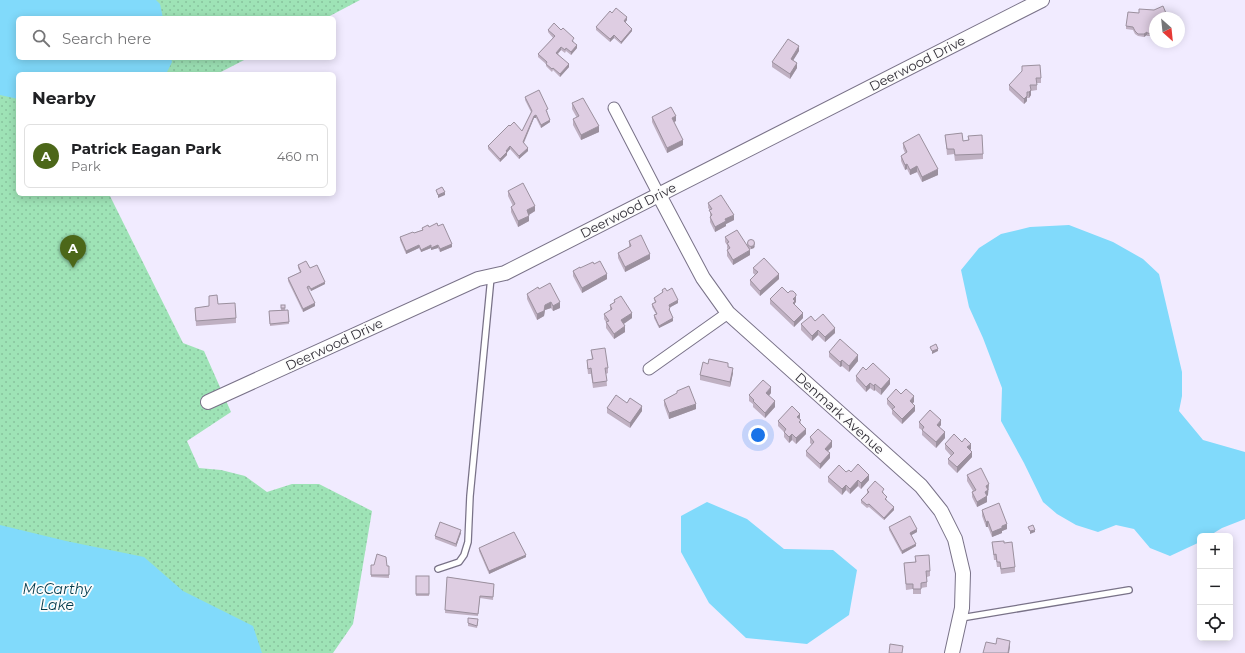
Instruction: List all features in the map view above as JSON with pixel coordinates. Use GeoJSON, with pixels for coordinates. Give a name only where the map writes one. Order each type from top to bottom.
{"type":"FeatureCollection","features":[{"type":"Feature","properties":{"kind":"street","name":"Deerwood Drive"},"geometry":{"type":"LineString","coordinates":[[208,402],[478,278],[505,272],[1042,0]]}},
{"type":"Feature","properties":{"kind":"street"},"geometry":{"type":"LineString","coordinates":[[614,108],[658,195]]}},
{"type":"Feature","properties":{"kind":"street","name":"Denmark Avenue"},"geometry":{"type":"LineString","coordinates":[[658,195],[703,278],[728,312],[921,486],[941,511],[955,539],[963,573],[962,608],[952,653]]}},
{"type":"Feature","properties":{"kind":"street"},"geometry":{"type":"LineString","coordinates":[[649,370],[728,312]]}},
{"type":"Feature","properties":{"kind":"lane"},"geometry":{"type":"LineString","coordinates":[[438,569],[459,562],[464,555],[468,542],[470,496],[491,275]]}},
{"type":"Feature","properties":{"kind":"lane"},"geometry":{"type":"LineString","coordinates":[[960,618],[1128,590]]}},
{"type":"Feature","properties":{"kind":"green space"},"geometry":{"type":"Polygon","coordinates":[[[0,0],[360,0],[330,16],[16,16],[16,60],[244,60],[221,72],[16,72],[16,196],[110,196],[183,343],[204,351],[231,412],[187,441],[199,468],[221,470],[245,476],[267,492],[292,484],[319,484],[372,511],[353,624],[333,653],[0,653],[0,0]]]}},
{"type":"Feature","properties":{"kind":"water"},"geometry":{"type":"Polygon","coordinates":[[[0,0],[156,0],[160,4],[163,16],[16,16],[16,60],[172,60],[167,72],[16,72],[16,99],[0,95],[0,0]]]}},
{"type":"Feature","properties":{"kind":"water"},"geometry":{"type":"Polygon","coordinates":[[[1069,225],[1113,242],[1143,259],[1159,274],[1182,372],[1182,396],[1179,411],[1203,440],[1245,452],[1245,519],[1222,528],[1214,533],[1197,533],[1197,543],[1170,556],[1150,548],[1134,529],[1116,525],[1098,532],[1076,525],[1057,514],[1043,502],[1001,421],[1002,388],[983,338],[969,307],[961,270],[979,248],[1001,234],[1030,227],[1069,225]]]}},
{"type":"Feature","properties":{"kind":"water"},"geometry":{"type":"Polygon","coordinates":[[[707,502],[747,519],[784,549],[833,550],[857,570],[849,615],[807,644],[746,638],[709,603],[681,552],[681,516],[707,502]]]}},
{"type":"Feature","properties":{"kind":"water","name":"McCarthy Lake"},"geometry":{"type":"Polygon","coordinates":[[[0,525],[66,541],[144,557],[183,591],[253,626],[262,653],[0,653],[0,525]]]}},
{"type":"Feature","properties":{"kind":"building"},"geometry":{"type":"Polygon","coordinates":[[[1163,6],[1166,12],[1149,12],[1149,33],[1147,32],[1144,34],[1138,34],[1133,27],[1126,26],[1128,12],[1139,13],[1139,9],[1154,10],[1163,6]]]}},
{"type":"Feature","properties":{"kind":"building"},"geometry":{"type":"Polygon","coordinates":[[[616,8],[627,17],[624,21],[632,29],[621,42],[614,35],[610,39],[596,27],[610,11],[612,13],[616,8]]]}},
{"type":"Feature","properties":{"kind":"building"},"geometry":{"type":"Polygon","coordinates":[[[554,23],[561,30],[563,28],[574,38],[572,41],[577,45],[571,52],[566,48],[565,50],[561,47],[556,53],[569,64],[560,74],[546,64],[547,62],[538,54],[555,36],[548,30],[554,23]]]}},
{"type":"Feature","properties":{"kind":"building"},"geometry":{"type":"Polygon","coordinates":[[[788,39],[799,46],[791,59],[797,63],[790,74],[772,62],[788,39]]]}},
{"type":"Feature","properties":{"kind":"building"},"geometry":{"type":"Polygon","coordinates":[[[1040,65],[1041,78],[1036,78],[1037,85],[1030,85],[1031,90],[1027,92],[1027,96],[1024,99],[1009,85],[1022,71],[1022,66],[1040,65]]]}},
{"type":"Feature","properties":{"kind":"building"},"geometry":{"type":"Polygon","coordinates":[[[539,90],[548,109],[546,110],[550,120],[541,125],[536,115],[534,116],[523,142],[528,148],[519,156],[510,146],[506,151],[507,152],[500,159],[488,146],[514,122],[522,131],[532,111],[525,97],[539,90]]]}},
{"type":"Feature","properties":{"kind":"building"},"geometry":{"type":"Polygon","coordinates":[[[583,98],[599,126],[581,135],[573,119],[579,116],[572,103],[583,98]]]}},
{"type":"Feature","properties":{"kind":"building"},"geometry":{"type":"Polygon","coordinates":[[[671,107],[676,116],[672,118],[683,140],[667,148],[652,117],[671,107]]]}},
{"type":"Feature","properties":{"kind":"building"},"geometry":{"type":"Polygon","coordinates":[[[962,133],[963,141],[969,140],[968,136],[982,135],[983,154],[955,155],[954,149],[947,149],[945,135],[962,133]]]}},
{"type":"Feature","properties":{"kind":"building"},"geometry":{"type":"Polygon","coordinates":[[[919,134],[938,169],[922,177],[917,166],[910,170],[907,164],[905,165],[901,156],[907,152],[903,143],[919,134]]]}},
{"type":"Feature","properties":{"kind":"building"},"geometry":{"type":"Polygon","coordinates":[[[523,183],[535,206],[527,210],[529,216],[518,221],[511,207],[515,204],[508,191],[523,183]]]}},
{"type":"Feature","properties":{"kind":"building"},"geometry":{"type":"Polygon","coordinates":[[[442,187],[445,192],[438,195],[436,190],[442,187]]]}},
{"type":"Feature","properties":{"kind":"building"},"geometry":{"type":"Polygon","coordinates":[[[721,195],[734,215],[725,219],[726,221],[715,227],[710,217],[712,215],[709,210],[712,209],[708,203],[721,195]]]}},
{"type":"Feature","properties":{"kind":"building"},"geometry":{"type":"Polygon","coordinates":[[[437,223],[438,226],[443,224],[452,244],[440,249],[438,245],[431,248],[431,245],[421,250],[419,245],[406,251],[400,237],[423,230],[422,228],[428,225],[429,227],[437,223]]]}},
{"type":"Feature","properties":{"kind":"building"},"geometry":{"type":"Polygon","coordinates":[[[737,230],[750,250],[733,260],[727,250],[730,248],[727,243],[729,242],[725,237],[737,230]]]}},
{"type":"Feature","properties":{"kind":"building"},"geometry":{"type":"Polygon","coordinates":[[[641,235],[650,254],[625,267],[618,253],[631,246],[629,241],[641,235]]]}},
{"type":"Feature","properties":{"kind":"building"},"geometry":{"type":"Polygon","coordinates":[[[751,239],[755,243],[751,247],[747,243],[751,239]]]}},
{"type":"Feature","properties":{"kind":"building"},"geometry":{"type":"Polygon","coordinates":[[[764,258],[779,274],[760,291],[750,280],[758,272],[753,268],[764,258]]]}},
{"type":"Feature","properties":{"kind":"building"},"geometry":{"type":"Polygon","coordinates":[[[306,261],[310,268],[317,265],[325,282],[311,289],[309,286],[307,287],[315,303],[303,309],[288,278],[301,272],[298,265],[306,261]]]}},
{"type":"Feature","properties":{"kind":"building"},"geometry":{"type":"Polygon","coordinates":[[[600,261],[607,274],[582,288],[573,271],[593,262],[594,264],[600,261]]]}},
{"type":"Feature","properties":{"kind":"building"},"geometry":{"type":"Polygon","coordinates":[[[550,283],[560,302],[553,306],[551,302],[545,305],[544,311],[537,314],[527,294],[538,287],[539,289],[550,283]]]}},
{"type":"Feature","properties":{"kind":"building"},"geometry":{"type":"Polygon","coordinates":[[[782,287],[788,293],[793,291],[796,294],[793,299],[795,301],[793,303],[803,313],[794,322],[770,299],[782,287]]]}},
{"type":"Feature","properties":{"kind":"building"},"geometry":{"type":"Polygon","coordinates":[[[665,288],[667,291],[672,288],[678,300],[669,305],[673,318],[659,326],[654,315],[657,314],[652,304],[656,302],[654,298],[663,292],[662,290],[665,288]]]}},
{"type":"Feature","properties":{"kind":"building"},"geometry":{"type":"Polygon","coordinates":[[[217,295],[218,304],[235,303],[236,318],[196,321],[195,308],[209,306],[209,296],[217,295]]]}},
{"type":"Feature","properties":{"kind":"building"},"geometry":{"type":"Polygon","coordinates":[[[621,296],[632,313],[621,320],[625,326],[614,334],[606,322],[609,321],[604,314],[612,309],[610,305],[615,302],[614,300],[621,296]]]}},
{"type":"Feature","properties":{"kind":"building"},"geometry":{"type":"Polygon","coordinates":[[[281,305],[285,305],[285,308],[281,308],[281,305]]]}},
{"type":"Feature","properties":{"kind":"building"},"geometry":{"type":"Polygon","coordinates":[[[288,310],[289,322],[270,324],[269,311],[288,310]]]}},
{"type":"Feature","properties":{"kind":"building"},"geometry":{"type":"Polygon","coordinates":[[[823,314],[835,328],[825,337],[818,330],[812,336],[801,324],[811,316],[815,321],[823,314]]]}},
{"type":"Feature","properties":{"kind":"building"},"geometry":{"type":"Polygon","coordinates":[[[840,339],[858,355],[849,366],[842,360],[840,362],[829,352],[840,339]]]}},
{"type":"Feature","properties":{"kind":"building"},"geometry":{"type":"Polygon","coordinates":[[[936,344],[938,349],[932,351],[930,347],[936,344]]]}},
{"type":"Feature","properties":{"kind":"building"},"geometry":{"type":"Polygon","coordinates":[[[605,348],[608,368],[605,368],[607,381],[593,383],[591,368],[588,369],[587,360],[593,359],[591,350],[605,348]]]}},
{"type":"Feature","properties":{"kind":"building"},"geometry":{"type":"Polygon","coordinates":[[[709,359],[728,363],[728,367],[733,368],[730,382],[700,375],[703,362],[708,364],[709,359]]]}},
{"type":"Feature","properties":{"kind":"building"},"geometry":{"type":"Polygon","coordinates":[[[873,363],[890,379],[881,389],[875,384],[874,386],[870,383],[866,387],[856,376],[863,367],[866,370],[873,363]]]}},
{"type":"Feature","properties":{"kind":"building"},"geometry":{"type":"Polygon","coordinates":[[[763,380],[771,387],[766,393],[775,401],[765,413],[749,395],[763,380]]]}},
{"type":"Feature","properties":{"kind":"building"},"geometry":{"type":"Polygon","coordinates":[[[689,386],[696,404],[669,413],[664,400],[677,393],[677,391],[689,386]]]}},
{"type":"Feature","properties":{"kind":"building"},"geometry":{"type":"Polygon","coordinates":[[[896,389],[901,394],[906,389],[914,396],[910,401],[915,406],[902,419],[892,409],[895,407],[887,399],[896,389]]]}},
{"type":"Feature","properties":{"kind":"building"},"geometry":{"type":"Polygon","coordinates":[[[616,395],[627,403],[630,398],[642,406],[630,423],[607,408],[616,395]]]}},
{"type":"Feature","properties":{"kind":"building"},"geometry":{"type":"Polygon","coordinates":[[[792,406],[800,414],[797,417],[801,420],[799,422],[806,429],[796,438],[792,434],[789,437],[784,432],[786,429],[778,421],[792,406]]]}},
{"type":"Feature","properties":{"kind":"building"},"geometry":{"type":"Polygon","coordinates":[[[930,410],[941,420],[937,425],[945,432],[936,442],[922,430],[924,427],[919,422],[930,410]]]}},
{"type":"Feature","properties":{"kind":"building"},"geometry":{"type":"Polygon","coordinates":[[[818,429],[832,441],[825,449],[830,453],[820,464],[806,451],[814,442],[810,437],[818,429]]]}},
{"type":"Feature","properties":{"kind":"building"},"geometry":{"type":"Polygon","coordinates":[[[954,434],[962,442],[965,438],[971,444],[967,447],[972,452],[957,467],[948,459],[954,453],[945,444],[954,434]]]}},
{"type":"Feature","properties":{"kind":"building"},"geometry":{"type":"Polygon","coordinates":[[[858,464],[869,475],[861,483],[858,480],[850,489],[846,485],[842,489],[828,477],[839,465],[846,472],[849,470],[851,472],[858,464]]]}},
{"type":"Feature","properties":{"kind":"building"},"geometry":{"type":"Polygon","coordinates":[[[981,468],[989,484],[986,486],[988,490],[985,492],[987,496],[977,502],[972,492],[976,490],[967,475],[981,468]]]}},
{"type":"Feature","properties":{"kind":"building"},"geometry":{"type":"Polygon","coordinates":[[[875,481],[884,489],[882,492],[887,497],[885,499],[894,507],[884,518],[869,504],[867,505],[861,500],[869,492],[867,490],[875,481]]]}},
{"type":"Feature","properties":{"kind":"building"},"geometry":{"type":"Polygon","coordinates":[[[999,503],[1007,524],[992,532],[988,521],[986,522],[982,510],[999,503]]]}},
{"type":"Feature","properties":{"kind":"building"},"geometry":{"type":"Polygon","coordinates":[[[910,516],[917,529],[910,533],[916,544],[902,551],[889,527],[910,516]]]}},
{"type":"Feature","properties":{"kind":"building"},"geometry":{"type":"Polygon","coordinates":[[[440,522],[461,530],[456,544],[435,536],[440,522]]]}},
{"type":"Feature","properties":{"kind":"building"},"geometry":{"type":"Polygon","coordinates":[[[1033,525],[1035,530],[1030,531],[1028,527],[1033,525]]]}},
{"type":"Feature","properties":{"kind":"building"},"geometry":{"type":"Polygon","coordinates":[[[514,532],[526,555],[489,571],[479,548],[514,532]]]}},
{"type":"Feature","properties":{"kind":"building"},"geometry":{"type":"Polygon","coordinates":[[[1004,541],[1004,543],[1012,542],[1015,567],[1001,569],[1000,562],[997,562],[996,554],[994,555],[992,542],[1004,541]]]}},
{"type":"Feature","properties":{"kind":"building"},"geometry":{"type":"Polygon","coordinates":[[[377,554],[386,557],[387,566],[389,566],[389,575],[371,575],[371,565],[374,565],[377,554]]]}},
{"type":"Feature","properties":{"kind":"building"},"geometry":{"type":"Polygon","coordinates":[[[929,555],[930,571],[926,571],[927,582],[921,583],[921,589],[913,589],[913,584],[906,584],[904,563],[916,562],[915,556],[929,555]]]}},
{"type":"Feature","properties":{"kind":"building"},"geometry":{"type":"Polygon","coordinates":[[[416,576],[429,576],[429,594],[416,594],[416,576]]]}},
{"type":"Feature","properties":{"kind":"building"},"geometry":{"type":"Polygon","coordinates":[[[447,577],[494,584],[493,597],[480,596],[478,614],[445,610],[447,577]]]}},
{"type":"Feature","properties":{"kind":"building"},"geometry":{"type":"Polygon","coordinates":[[[468,618],[478,619],[477,626],[468,623],[468,618]]]}},
{"type":"Feature","properties":{"kind":"building"},"geometry":{"type":"Polygon","coordinates":[[[997,638],[1010,641],[1008,653],[983,653],[986,642],[996,644],[997,638]]]}},
{"type":"Feature","properties":{"kind":"building"},"geometry":{"type":"Polygon","coordinates":[[[890,644],[903,646],[902,653],[889,653],[890,644]]]}},
{"type":"Feature","properties":{"kind":"place","name":"Patrick Eagan Park"},"geometry":{"type":"Point","coordinates":[73,268]}}]}
